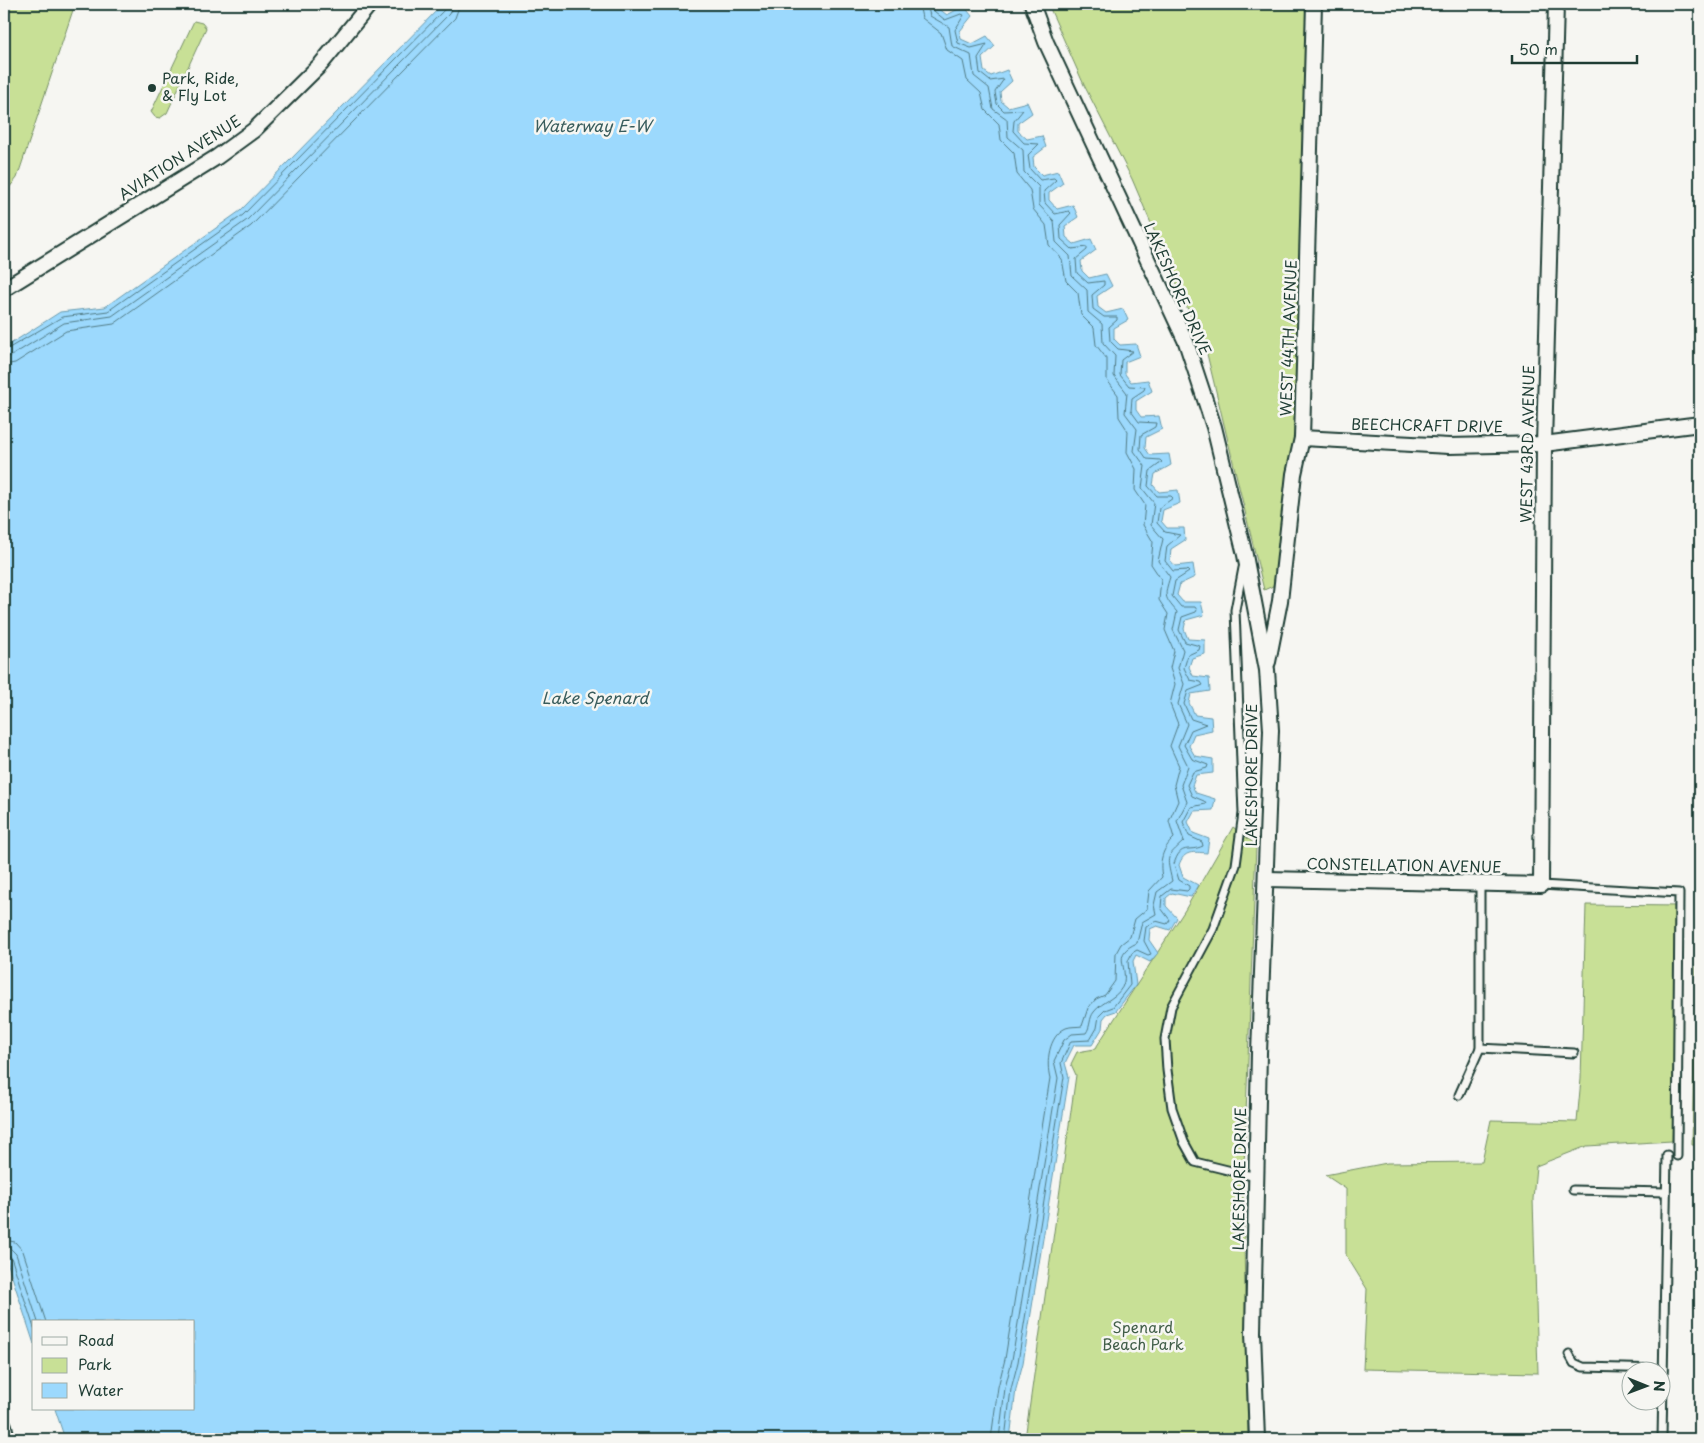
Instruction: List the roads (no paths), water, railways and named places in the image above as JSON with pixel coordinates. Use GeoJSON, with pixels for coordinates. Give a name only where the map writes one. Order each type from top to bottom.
{"type":"FeatureCollection","features":[{"type":"Feature","properties":{"kind":"street","name":"AVIATION AVENUE"},"geometry":{"type":"LineString","coordinates":[[4,289],[217,157],[254,130],[321,64],[370,4]]}},
{"type":"Feature","properties":{"kind":"street","name":"LAKESHORE DRIVE"},"geometry":{"type":"LineString","coordinates":[[1032,4],[1046,42],[1186,342],[1214,427],[1245,555],[1267,670],[1271,730],[1267,880],[1258,1053],[1253,1332],[1256,1439]]}},
{"type":"Feature","properties":{"kind":"street","name":"WEST 44TH AVENUE"},"geometry":{"type":"LineString","coordinates":[[1267,670],[1280,601],[1294,474],[1302,438],[1314,4]]}},
{"type":"Feature","properties":{"kind":"street","name":"WEST 43RD AVENUE"},"geometry":{"type":"LineString","coordinates":[[1541,885],[1544,444],[1556,4]]}},
{"type":"Feature","properties":{"kind":"street","name":"BEECHCRAFT DRIVE"},"geometry":{"type":"LineString","coordinates":[[1302,438],[1449,446],[1544,444],[1700,424]]}},
{"type":"Feature","properties":{"kind":"street","name":"CONSTELLATION AVENUE"},"geometry":{"type":"LineString","coordinates":[[1267,880],[1541,885]]}},
{"type":"Feature","properties":{"kind":"street"},"geometry":{"type":"LineString","coordinates":[[4,1426],[7,1439]]}},
{"type":"Feature","properties":{"kind":"lane"},"geometry":{"type":"LineString","coordinates":[[1245,555],[1235,610],[1243,814],[1236,866],[1213,928],[1171,1007],[1165,1040],[1166,1070],[1172,1108],[1184,1142],[1195,1162],[1256,1177]]}},
{"type":"Feature","properties":{"kind":"lane"},"geometry":{"type":"LineString","coordinates":[[1459,1096],[1480,1048],[1480,884]]}},
{"type":"Feature","properties":{"kind":"lane"},"geometry":{"type":"LineString","coordinates":[[1541,885],[1679,893],[1677,1156]]}},
{"type":"Feature","properties":{"kind":"lane"},"geometry":{"type":"LineString","coordinates":[[1480,1048],[1574,1053]]}},
{"type":"Feature","properties":{"kind":"lane"},"geometry":{"type":"LineString","coordinates":[[1663,1360],[1667,1155]]}},
{"type":"Feature","properties":{"kind":"lane"},"geometry":{"type":"LineString","coordinates":[[1573,1190],[1666,1192]]}},
{"type":"Feature","properties":{"kind":"lane"},"geometry":{"type":"LineString","coordinates":[[1569,1354],[1574,1363],[1583,1367],[1622,1368]]}},
{"type":"Feature","properties":{"kind":"lane"},"geometry":{"type":"LineString","coordinates":[[1662,1410],[1662,1439]]}},
{"type":"Feature","properties":{"kind":"water","name":"Lake Spenard"},"geometry":{"type":"Polygon","coordinates":[[[443,4],[938,4],[938,8],[947,15],[964,6],[972,16],[960,31],[961,39],[972,44],[987,36],[995,46],[982,58],[984,71],[991,76],[1007,70],[1012,81],[1000,92],[1001,101],[1008,107],[1027,102],[1032,113],[1018,123],[1018,131],[1027,139],[1042,136],[1046,147],[1033,157],[1034,167],[1042,175],[1058,171],[1063,183],[1049,193],[1049,200],[1057,209],[1073,205],[1078,217],[1065,226],[1066,237],[1074,244],[1091,239],[1096,250],[1081,261],[1082,271],[1089,278],[1106,274],[1112,286],[1097,296],[1098,307],[1106,313],[1123,309],[1128,320],[1114,328],[1114,339],[1120,345],[1136,344],[1140,356],[1125,362],[1125,374],[1131,382],[1148,380],[1152,391],[1136,401],[1136,410],[1141,417],[1159,416],[1162,429],[1146,437],[1145,448],[1150,455],[1169,454],[1171,465],[1155,474],[1153,485],[1159,492],[1178,490],[1180,503],[1163,510],[1161,521],[1167,528],[1184,528],[1185,540],[1171,549],[1170,560],[1175,566],[1193,564],[1195,577],[1180,584],[1177,595],[1183,602],[1201,602],[1204,615],[1186,620],[1184,629],[1188,639],[1205,640],[1205,654],[1192,658],[1189,667],[1193,676],[1209,678],[1210,691],[1191,694],[1189,703],[1195,715],[1211,717],[1212,730],[1194,734],[1189,746],[1195,756],[1213,759],[1213,773],[1196,775],[1192,786],[1196,793],[1215,799],[1213,810],[1194,811],[1188,822],[1193,833],[1209,839],[1207,853],[1193,852],[1186,854],[1179,865],[1183,877],[1198,885],[1191,897],[1172,893],[1166,898],[1166,906],[1177,918],[1170,930],[1157,926],[1150,929],[1149,940],[1158,953],[1150,962],[1136,955],[1133,961],[1136,985],[1116,1011],[1107,1014],[1103,1019],[1102,1029],[1092,1045],[1074,1045],[1065,1063],[1069,1077],[1023,1363],[1016,1389],[1010,1439],[65,1439],[55,1410],[195,1410],[195,1320],[32,1320],[32,1338],[4,1252],[4,348],[60,312],[105,307],[240,211],[443,4]]]}},
{"type":"Feature","properties":{"kind":"place","name":"Park, Ride, & Fly Lot"},"geometry":{"type":"Point","coordinates":[152,88]}},
{"type":"Feature","properties":{"kind":"water label","name":"Waterway E-W"},"geometry":{"type":"Point","coordinates":[592,126]}},
{"type":"Feature","properties":{"kind":"park label","name":"Spenard Beach Park"},"geometry":{"type":"Point","coordinates":[1143,1336]}}]}
